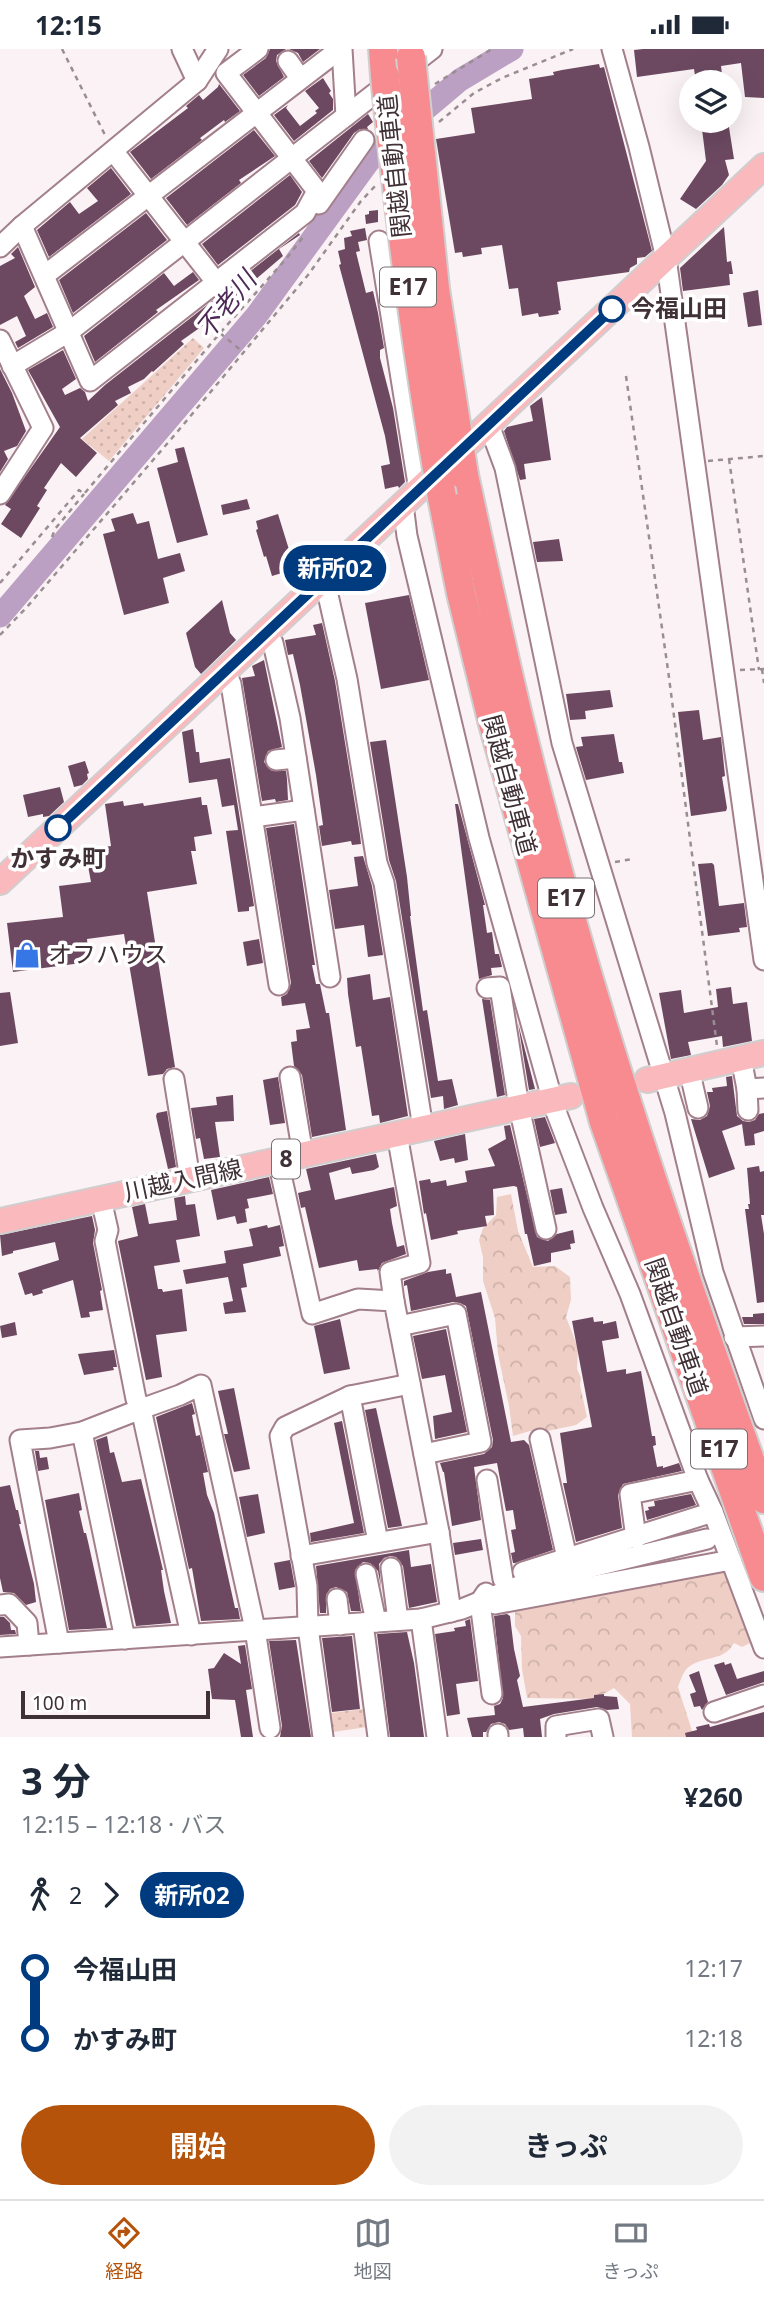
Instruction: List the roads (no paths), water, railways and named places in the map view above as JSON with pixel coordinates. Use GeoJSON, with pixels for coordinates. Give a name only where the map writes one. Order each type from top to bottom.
{"type":"FeatureCollection","features":[{"type":"Feature","properties":{"kind":"highway","name":"関越自動車道"},"geometry":{"type":"LineString","coordinates":[[418,52],[435,289],[464,475],[486,576],[554,855],[634,1122],[696,1312],[764,1499]]}},
{"type":"Feature","properties":{"kind":"highway","name":"関越自動車道"},"geometry":{"type":"LineString","coordinates":[[384,63],[421,382],[421,497],[461,593],[531,868],[604,1122],[764,1577]]}},
{"type":"Feature","properties":{"kind":"main road"},"geometry":{"type":"LineString","coordinates":[[1,881],[319,583],[421,497],[487,426],[764,166]]}},
{"type":"Feature","properties":{"kind":"main road"},"geometry":{"type":"LineString","coordinates":[[655,1078],[742,1057]]}},
{"type":"Feature","properties":{"kind":"main road","name":"川越入間線"},"geometry":{"type":"LineString","coordinates":[[0,1221],[562,1097]]}},
{"type":"Feature","properties":{"kind":"street"},"geometry":{"type":"LineString","coordinates":[[182,49],[197,81]]}},
{"type":"Feature","properties":{"kind":"street"},"geometry":{"type":"LineString","coordinates":[[226,73],[258,49]]}},
{"type":"Feature","properties":{"kind":"street"},"geometry":{"type":"LineString","coordinates":[[45,275],[341,49]]}},
{"type":"Feature","properties":{"kind":"street"},"geometry":{"type":"LineString","coordinates":[[341,49],[345,116]]}},
{"type":"Feature","properties":{"kind":"street"},"geometry":{"type":"LineString","coordinates":[[612,49],[666,258],[764,960]]}},
{"type":"Feature","properties":{"kind":"street"},"geometry":{"type":"LineString","coordinates":[[12,366],[69,331],[293,159],[418,52]]}},
{"type":"Feature","properties":{"kind":"street"},"geometry":{"type":"LineString","coordinates":[[0,247],[197,81],[216,53],[226,73],[317,191],[316,203]]}},
{"type":"Feature","properties":{"kind":"street"},"geometry":{"type":"LineString","coordinates":[[288,61],[300,78]]}},
{"type":"Feature","properties":{"kind":"street"},"geometry":{"type":"LineString","coordinates":[[22,226],[90,381],[305,213],[316,203],[364,140]]}},
{"type":"Feature","properties":{"kind":"street"},"geometry":{"type":"LineString","coordinates":[[114,152],[216,282]]}},
{"type":"Feature","properties":{"kind":"street"},"geometry":{"type":"LineString","coordinates":[[379,241],[421,497],[407,535],[479,838],[562,1097],[555,1109],[629,1294],[764,1649]]}},
{"type":"Feature","properties":{"kind":"street"},"geometry":{"type":"LineString","coordinates":[[0,340],[43,428],[1,491]]}},
{"type":"Feature","properties":{"kind":"street"},"geometry":{"type":"LineString","coordinates":[[487,426],[505,467],[569,742],[655,1078],[675,1113],[713,1272],[764,1419]]}},
{"type":"Feature","properties":{"kind":"street"},"geometry":{"type":"LineString","coordinates":[[319,583],[328,595],[334,648],[352,738],[368,842],[384,883],[424,1128]]}},
{"type":"Feature","properties":{"kind":"street"},"geometry":{"type":"LineString","coordinates":[[265,634],[273,643],[290,718],[330,977]]}},
{"type":"Feature","properties":{"kind":"street"},"geometry":{"type":"LineString","coordinates":[[225,672],[231,684],[279,985]]}},
{"type":"Feature","properties":{"kind":"street"},"geometry":{"type":"LineString","coordinates":[[276,760],[296,758]]}},
{"type":"Feature","properties":{"kind":"street"},"geometry":{"type":"LineString","coordinates":[[253,817],[304,810]]}},
{"type":"Feature","properties":{"kind":"street"},"geometry":{"type":"LineString","coordinates":[[487,988],[500,987],[502,1039],[520,1107],[545,1229]]}},
{"type":"Feature","properties":{"kind":"street"},"geometry":{"type":"LineString","coordinates":[[742,1057],[755,1088],[748,1110]]}},
{"type":"Feature","properties":{"kind":"street"},"geometry":{"type":"LineString","coordinates":[[689,1069],[698,1108]]}},
{"type":"Feature","properties":{"kind":"street"},"geometry":{"type":"LineString","coordinates":[[290,1077],[303,1155]]}},
{"type":"Feature","properties":{"kind":"street"},"geometry":{"type":"LineString","coordinates":[[174,1079],[190,1179]]}},
{"type":"Feature","properties":{"kind":"street"},"geometry":{"type":"LineString","coordinates":[[397,1135],[421,1263],[390,1272],[439,1532],[451,1612]]}},
{"type":"Feature","properties":{"kind":"street"},"geometry":{"type":"LineString","coordinates":[[278,1161],[312,1314],[358,1299],[394,1301]]}},
{"type":"Feature","properties":{"kind":"street"},"geometry":{"type":"LineString","coordinates":[[101,1199],[108,1230],[105,1241],[136,1399],[141,1409],[191,1635]]}},
{"type":"Feature","properties":{"kind":"street"},"geometry":{"type":"LineString","coordinates":[[399,1326],[456,1314],[481,1442],[424,1454]]}},
{"type":"Feature","properties":{"kind":"street"},"geometry":{"type":"LineString","coordinates":[[734,1337],[764,1336]]}},
{"type":"Feature","properties":{"kind":"street"},"geometry":{"type":"LineString","coordinates":[[323,1737],[309,1627],[307,1586],[280,1436],[285,1427],[350,1396],[410,1384]]}},
{"type":"Feature","properties":{"kind":"street"},"geometry":{"type":"LineString","coordinates":[[59,1643],[20,1440],[82,1432],[201,1385],[255,1629],[270,1728]]}},
{"type":"Feature","properties":{"kind":"street"},"geometry":{"type":"LineString","coordinates":[[350,1396],[378,1542]]}},
{"type":"Feature","properties":{"kind":"street"},"geometry":{"type":"LineString","coordinates":[[82,1432],[125,1639]]}},
{"type":"Feature","properties":{"kind":"street"},"geometry":{"type":"LineString","coordinates":[[540,1439],[567,1558]]}},
{"type":"Feature","properties":{"kind":"street"},"geometry":{"type":"LineString","coordinates":[[487,1480],[502,1579]]}},
{"type":"Feature","properties":{"kind":"street"},"geometry":{"type":"LineString","coordinates":[[636,1538],[630,1494],[698,1480]]}},
{"type":"Feature","properties":{"kind":"street"},"geometry":{"type":"LineString","coordinates":[[492,1694],[480,1602],[489,1588],[502,1579],[713,1512]]}},
{"type":"Feature","properties":{"kind":"street"},"geometry":{"type":"LineString","coordinates":[[301,1556],[439,1532]]}},
{"type":"Feature","properties":{"kind":"street"},"geometry":{"type":"LineString","coordinates":[[0,1647],[421,1619],[451,1612],[526,1583],[706,1539]]}},
{"type":"Feature","properties":{"kind":"street"},"geometry":{"type":"LineString","coordinates":[[480,1602],[495,1604],[731,1560]]}},
{"type":"Feature","properties":{"kind":"street"},"geometry":{"type":"LineString","coordinates":[[391,1567],[398,1620]]}},
{"type":"Feature","properties":{"kind":"street"},"geometry":{"type":"LineString","coordinates":[[366,1574],[378,1737]]}},
{"type":"Feature","properties":{"kind":"street"},"geometry":{"type":"LineString","coordinates":[[337,1599],[340,1625]]}},
{"type":"Feature","properties":{"kind":"street"},"geometry":{"type":"LineString","coordinates":[[0,1605],[9,1604],[27,1623],[29,1645]]}},
{"type":"Feature","properties":{"kind":"street"},"geometry":{"type":"LineString","coordinates":[[421,1619],[437,1737]]}},
{"type":"Feature","properties":{"kind":"street"},"geometry":{"type":"LineString","coordinates":[[714,1712],[764,1695]]}},
{"type":"Feature","properties":{"kind":"street"},"geometry":{"type":"LineString","coordinates":[[556,1737],[556,1725],[599,1719],[603,1737]]}},
{"type":"Feature","properties":{"kind":"waterway","name":"不老川"},"geometry":{"type":"LineString","coordinates":[[0,616],[257,315],[369,161],[396,134],[460,80],[512,49]]}},
{"type":"Feature","properties":{"kind":"place","name":"今福山田"},"geometry":{"type":"Point","coordinates":[612,309]}},
{"type":"Feature","properties":{"kind":"place","name":"かすみ町"},"geometry":{"type":"Point","coordinates":[58,828]}},
{"type":"Feature","properties":{"kind":"place","name":"オフハウス"},"geometry":{"type":"Point","coordinates":[27,955]}}]}
